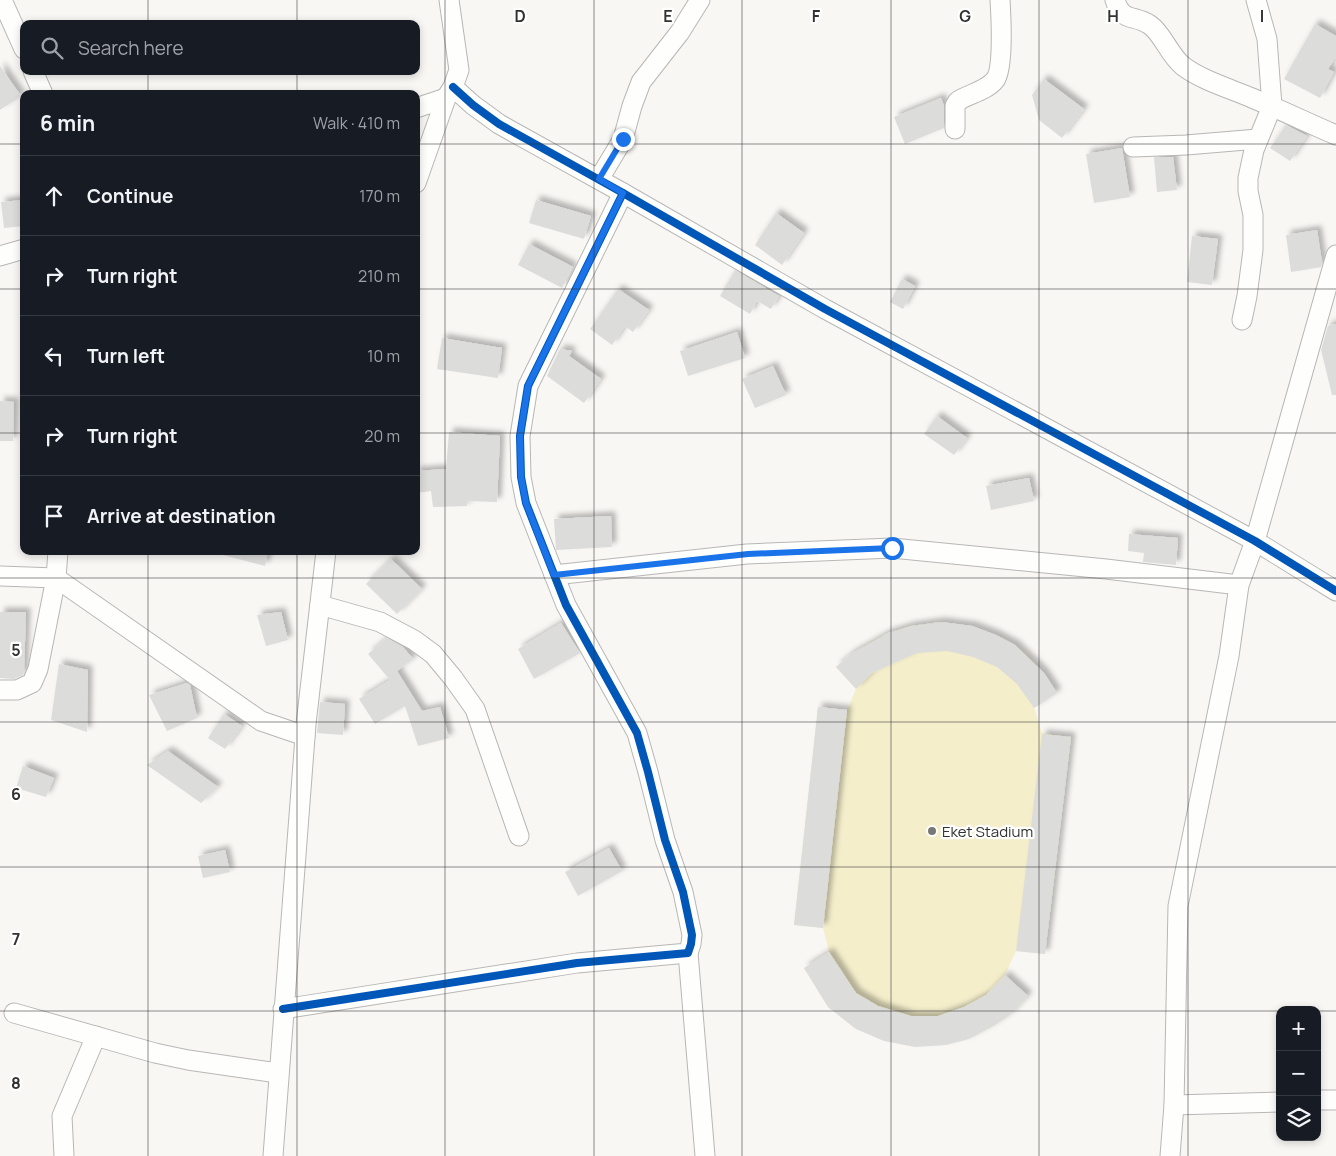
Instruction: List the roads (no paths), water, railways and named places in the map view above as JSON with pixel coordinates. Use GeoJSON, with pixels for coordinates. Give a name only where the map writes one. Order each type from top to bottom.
{"type":"FeatureCollection","features":[{"type":"Feature","properties":{"kind":"street"},"geometry":{"type":"LineString","coordinates":[[2,0],[20,40]]}},
{"type":"Feature","properties":{"kind":"street"},"geometry":{"type":"LineString","coordinates":[[420,172],[459,70],[448,0]]}},
{"type":"Feature","properties":{"kind":"street"},"geometry":{"type":"LineString","coordinates":[[599,179],[623,139],[641,82],[680,32],[700,0]]}},
{"type":"Feature","properties":{"kind":"street"},"geometry":{"type":"LineString","coordinates":[[955,129],[955,106],[958,101],[990,84],[999,73],[1000,0]]}},
{"type":"Feature","properties":{"kind":"street"},"geometry":{"type":"LineString","coordinates":[[1115,0],[1122,14],[1148,24],[1155,30],[1171,54],[1184,66],[1210,80],[1336,136]]}},
{"type":"Feature","properties":{"kind":"street"},"geometry":{"type":"LineString","coordinates":[[1242,320],[1253,250],[1253,215],[1248,191],[1248,178],[1250,164],[1258,139],[1272,106],[1267,39],[1256,0]]}},
{"type":"Feature","properties":{"kind":"street"},"geometry":{"type":"LineString","coordinates":[[36,75],[41,90]]}},
{"type":"Feature","properties":{"kind":"street"},"geometry":{"type":"LineString","coordinates":[[420,106],[450,92]]}},
{"type":"Feature","properties":{"kind":"street"},"geometry":{"type":"LineString","coordinates":[[450,92],[499,124],[599,179],[824,309],[1255,541],[1336,591]]}},
{"type":"Feature","properties":{"kind":"street"},"geometry":{"type":"LineString","coordinates":[[1133,148],[1258,139]]}},
{"type":"Feature","properties":{"kind":"street"},"geometry":{"type":"LineString","coordinates":[[623,193],[528,386],[520,436],[521,477],[526,503],[566,605],[637,733],[665,840],[683,892],[692,935],[688,953],[705,1156]]}},
{"type":"Feature","properties":{"kind":"street"},"geometry":{"type":"LineString","coordinates":[[0,256],[20,250]]}},
{"type":"Feature","properties":{"kind":"street"},"geometry":{"type":"LineString","coordinates":[[1170,1156],[1174,1105],[1178,906],[1228,656],[1239,585],[1255,541],[1336,255]]}},
{"type":"Feature","properties":{"kind":"street"},"geometry":{"type":"LineString","coordinates":[[554,575],[748,554],[892,548],[1106,569],[1239,585]]}},
{"type":"Feature","properties":{"kind":"street"},"geometry":{"type":"LineString","coordinates":[[0,690],[18,690],[32,684],[38,669],[56,578],[58,555]]}},
{"type":"Feature","properties":{"kind":"street"},"geometry":{"type":"LineString","coordinates":[[273,1156],[305,736],[326,555]]}},
{"type":"Feature","properties":{"kind":"street"},"geometry":{"type":"LineString","coordinates":[[0,576],[56,578],[261,721],[305,736]]}},
{"type":"Feature","properties":{"kind":"street"},"geometry":{"type":"LineString","coordinates":[[320,605],[380,622],[406,635],[433,654],[454,678],[475,709],[519,836]]}},
{"type":"Feature","properties":{"kind":"street"},"geometry":{"type":"LineString","coordinates":[[283,1009],[577,963],[688,953]]}},
{"type":"Feature","properties":{"kind":"street"},"geometry":{"type":"LineString","coordinates":[[14,1013],[188,1060],[278,1072]]}},
{"type":"Feature","properties":{"kind":"street"},"geometry":{"type":"LineString","coordinates":[[64,1156],[62,1116],[96,1036]]}},
{"type":"Feature","properties":{"kind":"street"},"geometry":{"type":"LineString","coordinates":[[1321,1100],[1336,1100]]}},
{"type":"Feature","properties":{"kind":"street"},"geometry":{"type":"LineString","coordinates":[[1174,1105],[1276,1102]]}},
{"type":"Feature","properties":{"kind":"place","name":"Eket Stadium"},"geometry":{"type":"Point","coordinates":[932,831]}}]}
